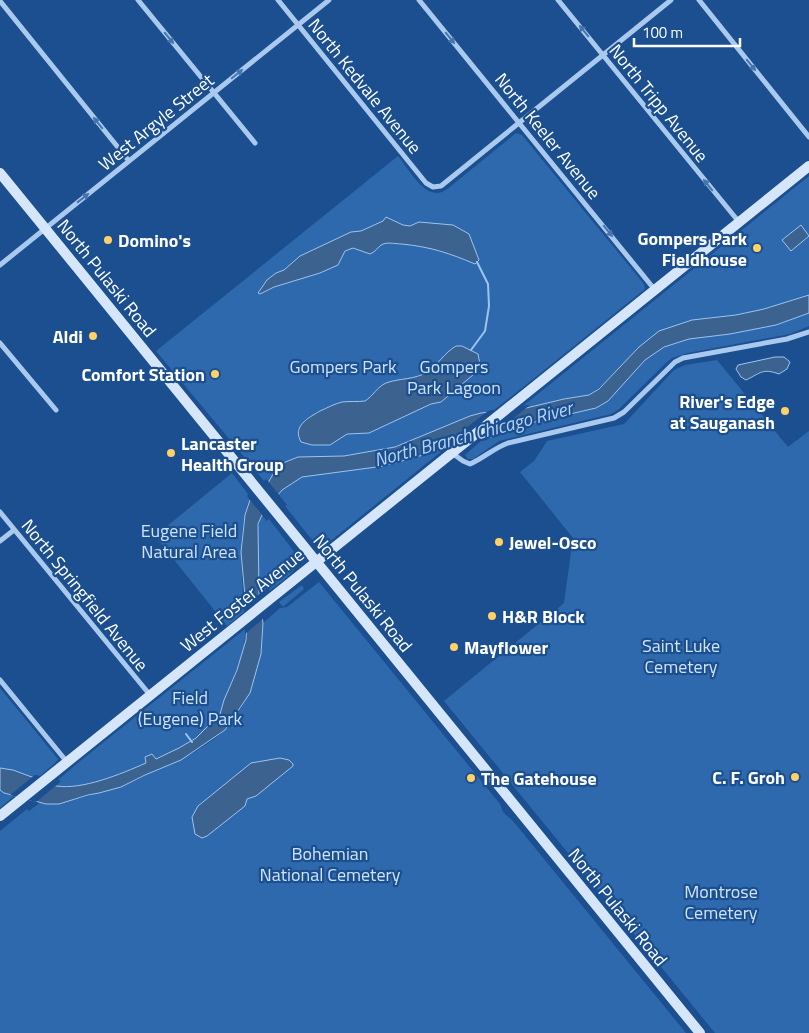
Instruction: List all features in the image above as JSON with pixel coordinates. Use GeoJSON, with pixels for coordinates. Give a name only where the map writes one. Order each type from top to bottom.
{"type":"FeatureCollection","features":[{"type":"Feature","properties":{"kind":"main road","name":"West Foster Avenue"},"geometry":{"type":"LineString","coordinates":[[0,816],[809,166]]}},
{"type":"Feature","properties":{"kind":"main road","name":"North Pulaski Road"},"geometry":{"type":"LineString","coordinates":[[0,173],[700,1033]]}},
{"type":"Feature","properties":{"kind":"street"},"geometry":{"type":"LineString","coordinates":[[138,0],[255,143]]}},
{"type":"Feature","properties":{"kind":"street","name":"North Kedvale Avenue"},"geometry":{"type":"LineString","coordinates":[[278,0],[426,183],[432,186],[442,186],[519,123]]}},
{"type":"Feature","properties":{"kind":"street","name":"West Argyle Street"},"geometry":{"type":"LineString","coordinates":[[0,265],[329,0]]}},
{"type":"Feature","properties":{"kind":"street","name":"North Keeler Avenue"},"geometry":{"type":"LineString","coordinates":[[419,0],[655,290]]}},
{"type":"Feature","properties":{"kind":"street","name":"North Tripp Avenue"},"geometry":{"type":"LineString","coordinates":[[558,0],[739,222]]}},
{"type":"Feature","properties":{"kind":"street"},"geometry":{"type":"LineString","coordinates":[[519,123],[671,0]]}},
{"type":"Feature","properties":{"kind":"street"},"geometry":{"type":"LineString","coordinates":[[699,0],[809,137]]}},
{"type":"Feature","properties":{"kind":"street"},"geometry":{"type":"LineString","coordinates":[[0,1],[129,161]]}},
{"type":"Feature","properties":{"kind":"street"},"geometry":{"type":"LineString","coordinates":[[452,453],[470,464],[478,461],[498,446],[508,442],[614,418],[624,412],[675,362],[683,358],[787,339],[809,332]]}},
{"type":"Feature","properties":{"kind":"street"},"geometry":{"type":"LineString","coordinates":[[0,342],[56,410]]}},
{"type":"Feature","properties":{"kind":"street","name":"North Springfield Avenue"},"geometry":{"type":"LineString","coordinates":[[0,512],[150,695]]}},
{"type":"Feature","properties":{"kind":"street"},"geometry":{"type":"LineString","coordinates":[[0,541],[14,530]]}},
{"type":"Feature","properties":{"kind":"street"},"geometry":{"type":"LineString","coordinates":[[0,680],[67,763]]}},
{"type":"Feature","properties":{"kind":"green space","name":"Gompers Park"},"geometry":{"type":"Polygon","coordinates":[[[516,133],[522,135],[644,284],[645,289],[494,410],[488,411],[444,445],[448,446],[328,543],[319,545],[313,541],[266,479],[264,481],[156,351],[398,156],[419,183],[432,192],[439,193],[446,190],[516,133]]]}},
{"type":"Feature","properties":{"kind":"green space"},"geometry":{"type":"Polygon","coordinates":[[[809,176],[809,295],[764,309],[736,315],[692,320],[589,395],[526,408],[529,405],[523,406],[809,176]]]}},
{"type":"Feature","properties":{"kind":"green space"},"geometry":{"type":"Polygon","coordinates":[[[809,313],[809,326],[790,334],[688,353],[672,358],[618,410],[611,414],[499,441],[473,459],[468,459],[465,455],[481,441],[512,428],[602,405],[645,360],[664,347],[689,339],[730,334],[776,325],[809,313]]]}},
{"type":"Feature","properties":{"kind":"green space","name":"Saint Luke Cemetery"},"geometry":{"type":"Polygon","coordinates":[[[717,360],[788,447],[809,431],[809,1033],[715,1033],[444,701],[564,603],[573,538],[520,472],[534,461],[547,441],[624,424],[674,370],[685,365],[717,360]]]}},
{"type":"Feature","properties":{"kind":"green space","name":"Eugene Field Natural Area"},"geometry":{"type":"Polygon","coordinates":[[[232,473],[248,494],[247,496],[250,500],[243,525],[242,540],[244,612],[227,626],[155,536],[232,473]]]}},
{"type":"Feature","properties":{"kind":"green space"},"geometry":{"type":"Polygon","coordinates":[[[262,515],[267,521],[269,519],[299,558],[295,568],[287,577],[269,591],[269,587],[259,594],[257,543],[259,523],[262,515]]]}},
{"type":"Feature","properties":{"kind":"green space","name":"Bohemian National Cemetery"},"geometry":{"type":"Polygon","coordinates":[[[319,582],[500,804],[503,812],[513,821],[686,1033],[0,1033],[0,831],[27,809],[29,811],[41,802],[50,803],[75,800],[137,780],[186,757],[218,736],[235,717],[249,692],[258,666],[263,623],[280,608],[287,607],[319,582]]]}},
{"type":"Feature","properties":{"kind":"green space"},"geometry":{"type":"Polygon","coordinates":[[[302,585],[304,589],[282,606],[279,602],[302,585]]]}},
{"type":"Feature","properties":{"kind":"green space","name":"Field (Eugene) Park"},"geometry":{"type":"Polygon","coordinates":[[[245,629],[241,657],[221,712],[207,728],[172,753],[157,759],[145,757],[147,763],[126,772],[78,786],[56,786],[61,781],[58,780],[79,762],[245,629]]]}},
{"type":"Feature","properties":{"kind":"green space"},"geometry":{"type":"Polygon","coordinates":[[[0,688],[58,759],[40,776],[36,775],[10,795],[14,796],[0,808],[0,688]]]}},
{"type":"Feature","properties":{"kind":"water"},"geometry":{"type":"Polygon","coordinates":[[[386,217],[403,225],[410,226],[419,222],[453,225],[469,234],[479,260],[475,264],[440,251],[402,244],[383,244],[370,254],[353,248],[345,251],[338,265],[320,273],[274,287],[260,294],[258,293],[267,280],[284,270],[300,256],[351,232],[361,231],[383,221],[386,217]]]}},
{"type":"Feature","properties":{"kind":"water"},"geometry":{"type":"Polygon","coordinates":[[[801,225],[809,236],[791,251],[782,240],[801,225]]]}},
{"type":"Feature","properties":{"kind":"water","name":"North Branch Chicago River"},"geometry":{"type":"Polygon","coordinates":[[[809,295],[809,313],[776,325],[730,334],[689,339],[664,347],[645,360],[608,401],[596,408],[522,425],[489,438],[443,445],[423,455],[384,466],[302,477],[282,490],[262,515],[258,524],[259,594],[263,623],[261,654],[250,693],[225,730],[181,760],[121,787],[59,804],[46,804],[4,793],[0,790],[0,768],[13,770],[56,786],[67,787],[78,786],[114,776],[146,763],[145,757],[152,754],[156,759],[179,748],[196,738],[220,714],[246,640],[247,619],[241,552],[245,515],[250,500],[264,490],[276,469],[283,463],[298,457],[344,456],[395,447],[481,413],[526,408],[589,395],[599,389],[639,347],[659,331],[692,320],[736,315],[764,309],[809,295]]]}},
{"type":"Feature","properties":{"kind":"water"},"geometry":{"type":"Polygon","coordinates":[[[456,346],[462,346],[478,354],[480,364],[474,374],[441,402],[431,404],[369,433],[347,434],[330,445],[312,445],[301,442],[298,431],[300,427],[320,411],[339,403],[365,401],[386,383],[422,375],[456,346]]]}},
{"type":"Feature","properties":{"kind":"water"},"geometry":{"type":"Polygon","coordinates":[[[775,357],[784,357],[790,362],[787,369],[779,374],[765,371],[746,380],[741,377],[736,369],[738,365],[775,357]]]}},
{"type":"Feature","properties":{"kind":"water"},"geometry":{"type":"Polygon","coordinates":[[[280,758],[289,760],[293,766],[256,796],[247,799],[245,806],[207,836],[202,838],[195,834],[192,817],[198,806],[251,763],[280,758]]]}},
{"type":"Feature","properties":{"kind":"pier"},"geometry":{"type":"Polygon","coordinates":[[[530,405],[486,440],[443,446],[488,411],[530,405]]]}},
{"type":"Feature","properties":{"kind":"pier"},"geometry":{"type":"Polygon","coordinates":[[[267,480],[280,496],[264,517],[249,499],[262,488],[267,480]]]}},
{"type":"Feature","properties":{"kind":"pier"},"geometry":{"type":"Polygon","coordinates":[[[262,592],[264,618],[245,634],[244,606],[262,592]]]}},
{"type":"Feature","properties":{"kind":"pier"},"geometry":{"type":"Polygon","coordinates":[[[35,775],[58,784],[36,802],[10,795],[35,775]]]}},
{"type":"Feature","properties":{"kind":"waterway"},"geometry":{"type":"LineString","coordinates":[[471,350],[485,331],[489,306],[488,284],[477,262]]}},
{"type":"Feature","properties":{"kind":"waterway"},"geometry":{"type":"LineString","coordinates":[[186,734],[192,742]]}},
{"type":"Feature","properties":{"kind":"place","name":"Domino's"},"geometry":{"type":"Point","coordinates":[108,240]}},
{"type":"Feature","properties":{"kind":"place","name":"Gompers Park Fieldhouse"},"geometry":{"type":"Point","coordinates":[757,248]}},
{"type":"Feature","properties":{"kind":"place","name":"Aldi"},"geometry":{"type":"Point","coordinates":[93,336]}},
{"type":"Feature","properties":{"kind":"place","name":"Comfort Station"},"geometry":{"type":"Point","coordinates":[215,374]}},
{"type":"Feature","properties":{"kind":"place","name":"River's Edge at Sauganash"},"geometry":{"type":"Point","coordinates":[785,411]}},
{"type":"Feature","properties":{"kind":"place","name":"Lancaster Health Group"},"geometry":{"type":"Point","coordinates":[171,453]}},
{"type":"Feature","properties":{"kind":"place","name":"Jewel-Osco"},"geometry":{"type":"Point","coordinates":[499,542]}},
{"type":"Feature","properties":{"kind":"place","name":"H&R Block"},"geometry":{"type":"Point","coordinates":[492,616]}},
{"type":"Feature","properties":{"kind":"place","name":"Mayflower"},"geometry":{"type":"Point","coordinates":[454,647]}},
{"type":"Feature","properties":{"kind":"place","name":"C. F. Groh"},"geometry":{"type":"Point","coordinates":[795,777]}},
{"type":"Feature","properties":{"kind":"place","name":"The Gatehouse"},"geometry":{"type":"Point","coordinates":[471,778]}},
{"type":"Feature","properties":{"kind":"park label","name":"Gompers Park Lagoon"},"geometry":{"type":"Point","coordinates":[454,376]}},
{"type":"Feature","properties":{"kind":"park label","name":"Montrose Cemetery"},"geometry":{"type":"Point","coordinates":[721,901]}}]}
